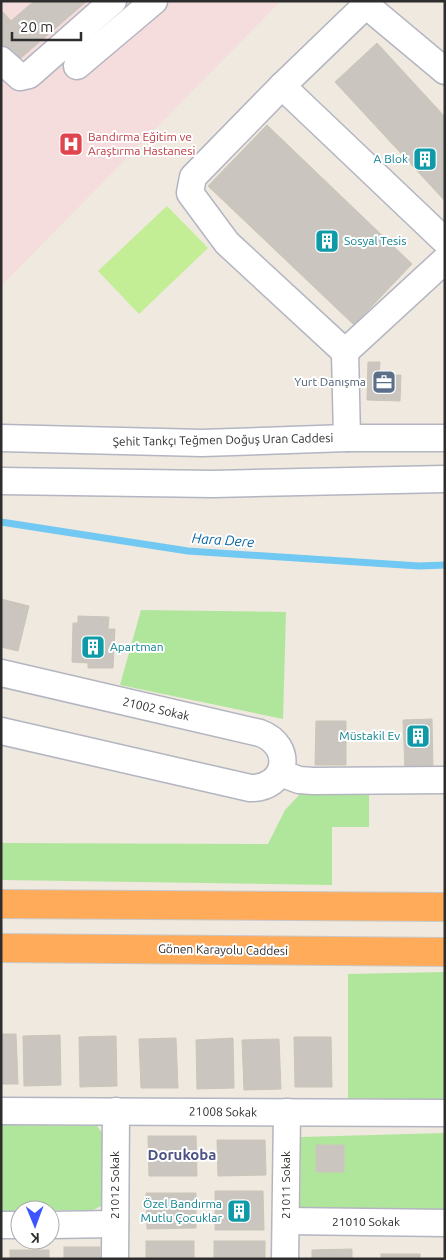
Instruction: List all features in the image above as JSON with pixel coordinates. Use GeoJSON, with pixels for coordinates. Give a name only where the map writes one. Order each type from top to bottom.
{"type":"FeatureCollection","features":[{"type":"Feature","properties":{"kind":"highway"},"geometry":{"type":"LineString","coordinates":[[1,904],[445,907]]}},
{"type":"Feature","properties":{"kind":"highway","name":"Gönen Karayolu Caddesi"},"geometry":{"type":"LineString","coordinates":[[1,948],[445,952]]}},
{"type":"Feature","properties":{"kind":"street"},"geometry":{"type":"LineString","coordinates":[[1,60],[20,77],[29,75],[113,1]]}},
{"type":"Feature","properties":{"kind":"street"},"geometry":{"type":"LineString","coordinates":[[78,66],[154,1]]}},
{"type":"Feature","properties":{"kind":"street"},"geometry":{"type":"LineString","coordinates":[[347,438],[346,352],[227,243],[190,193],[193,177],[282,86],[366,5],[445,71]]}},
{"type":"Feature","properties":{"kind":"street"},"geometry":{"type":"LineString","coordinates":[[282,86],[445,241]]}},
{"type":"Feature","properties":{"kind":"street"},"geometry":{"type":"LineString","coordinates":[[346,352],[445,260]]}},
{"type":"Feature","properties":{"kind":"street","name":"Şehit Tankçı Teğmen Doğuş Uran Caddesi"},"geometry":{"type":"LineString","coordinates":[[1,438],[202,442],[347,438],[445,438]]}},
{"type":"Feature","properties":{"kind":"street"},"geometry":{"type":"LineString","coordinates":[[1,482],[213,484],[445,479]]}},
{"type":"Feature","properties":{"kind":"street","name":"21002 Sokak"},"geometry":{"type":"LineString","coordinates":[[1,673],[268,736],[280,748],[282,765],[280,773]]}},
{"type":"Feature","properties":{"kind":"street"},"geometry":{"type":"LineString","coordinates":[[1,731],[250,788],[267,786],[280,773],[299,780],[313,781],[445,780]]}},
{"type":"Feature","properties":{"kind":"street","name":"21008 Sokak"},"geometry":{"type":"LineString","coordinates":[[1,1111],[445,1113]]}},
{"type":"Feature","properties":{"kind":"street","name":"21012 Sokak"},"geometry":{"type":"LineString","coordinates":[[115,1259],[116,1111]]}},
{"type":"Feature","properties":{"kind":"street","name":"21011 Sokak"},"geometry":{"type":"LineString","coordinates":[[286,1112],[286,1259]]}},
{"type":"Feature","properties":{"kind":"street","name":"21010 Sokak"},"geometry":{"type":"LineString","coordinates":[[286,1221],[445,1222]]}},
{"type":"Feature","properties":{"kind":"street"},"geometry":{"type":"LineString","coordinates":[[60,1225],[115,1224]]}},
{"type":"Feature","properties":{"kind":"shaded area","name":"Bandırma Eğitim ve Araştırma Hastanesi"},"geometry":{"type":"Polygon","coordinates":[[[1,1],[281,1],[1,286],[1,1]]]}},
{"type":"Feature","properties":{"kind":"green space"},"geometry":{"type":"Polygon","coordinates":[[[167,206],[208,248],[139,314],[98,271],[167,206]]]}},
{"type":"Feature","properties":{"kind":"green space"},"geometry":{"type":"Polygon","coordinates":[[[141,610],[286,612],[283,719],[120,685],[141,610]]]}},
{"type":"Feature","properties":{"kind":"green space"},"geometry":{"type":"Polygon","coordinates":[[[369,787],[369,827],[332,827],[332,885],[1,880],[1,843],[268,844],[285,810],[301,793],[369,787]]]}},
{"type":"Feature","properties":{"kind":"green space"},"geometry":{"type":"Polygon","coordinates":[[[445,972],[445,1100],[348,1098],[348,974],[445,972]]]}},
{"type":"Feature","properties":{"kind":"green space"},"geometry":{"type":"Polygon","coordinates":[[[1,1125],[97,1126],[109,1142],[107,1203],[93,1210],[60,1210],[60,1200],[10,1200],[10,1213],[1,1213],[1,1125]]]}},
{"type":"Feature","properties":{"kind":"green space"},"geometry":{"type":"Polygon","coordinates":[[[445,1133],[445,1215],[300,1211],[301,1137],[445,1133]]]}},
{"type":"Feature","properties":{"kind":"building"},"geometry":{"type":"Polygon","coordinates":[[[34,1],[87,1],[15,63],[1,47],[1,10],[11,21],[34,1]]]}},
{"type":"Feature","properties":{"kind":"building","name":"A Blok"},"geometry":{"type":"Polygon","coordinates":[[[377,43],[445,117],[445,201],[335,82],[377,43]]]}},
{"type":"Feature","properties":{"kind":"building","name":"Sosyal Tesis"},"geometry":{"type":"Polygon","coordinates":[[[267,125],[412,264],[354,325],[208,186],[267,125]]]}},
{"type":"Feature","properties":{"kind":"building","name":"Yurt Danışma"},"geometry":{"type":"Polygon","coordinates":[[[368,362],[380,362],[379,375],[401,375],[400,401],[367,400],[368,362]]]}},
{"type":"Feature","properties":{"kind":"building"},"geometry":{"type":"Polygon","coordinates":[[[1,599],[29,606],[18,651],[1,647],[1,599]]]}},
{"type":"Feature","properties":{"kind":"building","name":"Apartman"},"geometry":{"type":"Polygon","coordinates":[[[78,616],[109,617],[108,629],[115,629],[113,668],[88,668],[88,663],[72,662],[73,623],[78,623],[78,616]]]}},
{"type":"Feature","properties":{"kind":"building","name":"Müstakil Ev"},"geometry":{"type":"Polygon","coordinates":[[[432,719],[433,769],[405,770],[403,720],[432,719]]]}},
{"type":"Feature","properties":{"kind":"building","name":"Müstakil Ev"},"geometry":{"type":"Polygon","coordinates":[[[316,721],[346,721],[346,765],[315,765],[316,721]]]}},
{"type":"Feature","properties":{"kind":"building"},"geometry":{"type":"Polygon","coordinates":[[[1,1034],[16,1034],[18,1084],[1,1084],[1,1034]]]}},
{"type":"Feature","properties":{"kind":"building"},"geometry":{"type":"Polygon","coordinates":[[[60,1035],[61,1085],[24,1086],[23,1036],[60,1035]]]}},
{"type":"Feature","properties":{"kind":"building"},"geometry":{"type":"Polygon","coordinates":[[[116,1036],[117,1086],[80,1087],[79,1037],[116,1036]]]}},
{"type":"Feature","properties":{"kind":"building"},"geometry":{"type":"Polygon","coordinates":[[[294,1037],[331,1037],[332,1087],[295,1087],[294,1037]]]}},
{"type":"Feature","properties":{"kind":"building"},"geometry":{"type":"Polygon","coordinates":[[[176,1038],[178,1088],[141,1088],[139,1039],[176,1038]]]}},
{"type":"Feature","properties":{"kind":"building"},"geometry":{"type":"Polygon","coordinates":[[[233,1038],[234,1088],[197,1089],[196,1040],[233,1038]]]}},
{"type":"Feature","properties":{"kind":"building"},"geometry":{"type":"Polygon","coordinates":[[[279,1039],[281,1089],[244,1090],[242,1040],[279,1039]]]}},
{"type":"Feature","properties":{"kind":"building"},"geometry":{"type":"Polygon","coordinates":[[[148,1136],[196,1136],[197,1176],[149,1176],[148,1136]]]}},
{"type":"Feature","properties":{"kind":"building"},"geometry":{"type":"Polygon","coordinates":[[[217,1140],[265,1140],[266,1175],[218,1176],[217,1140]]]}},
{"type":"Feature","properties":{"kind":"building"},"geometry":{"type":"Polygon","coordinates":[[[316,1145],[344,1145],[344,1172],[316,1172],[316,1145]]]}},
{"type":"Feature","properties":{"kind":"building","name":"Özel Bandırma Mutlu Çocuklar"},"geometry":{"type":"Polygon","coordinates":[[[215,1191],[263,1191],[264,1230],[215,1230],[215,1191]]]}},
{"type":"Feature","properties":{"kind":"building"},"geometry":{"type":"Polygon","coordinates":[[[146,1193],[196,1193],[196,1228],[147,1229],[146,1193]]]}},
{"type":"Feature","properties":{"kind":"building"},"geometry":{"type":"Polygon","coordinates":[[[146,1241],[194,1241],[194,1259],[146,1259],[146,1241]]]}},
{"type":"Feature","properties":{"kind":"building"},"geometry":{"type":"Polygon","coordinates":[[[214,1241],[265,1241],[265,1259],[214,1259],[214,1241]]]}},
{"type":"Feature","properties":{"kind":"building"},"geometry":{"type":"Polygon","coordinates":[[[64,1247],[100,1247],[100,1259],[64,1259],[64,1247]]]}},
{"type":"Feature","properties":{"kind":"building"},"geometry":{"type":"Polygon","coordinates":[[[352,1249],[352,1259],[312,1259],[312,1250],[352,1249]]]}},
{"type":"Feature","properties":{"kind":"building"},"geometry":{"type":"Polygon","coordinates":[[[10,1250],[49,1250],[49,1259],[10,1259],[10,1250]]]}},
{"type":"Feature","properties":{"kind":"building"},"geometry":{"type":"Polygon","coordinates":[[[381,1254],[420,1254],[420,1259],[381,1259],[381,1254]]]}},
{"type":"Feature","properties":{"kind":"waterway","name":"Hara Dere"},"geometry":{"type":"LineString","coordinates":[[1,522],[188,551],[419,566],[445,565]]}},
{"type":"Feature","properties":{"kind":"place","name":"Bandırma Eğitim ve Araştırma Hastanesi"},"geometry":{"type":"Point","coordinates":[71,144]}},
{"type":"Feature","properties":{"kind":"place","name":"A Blok"},"geometry":{"type":"Point","coordinates":[425,159]}},
{"type":"Feature","properties":{"kind":"place","name":"Sosyal Tesis"},"geometry":{"type":"Point","coordinates":[327,241]}},
{"type":"Feature","properties":{"kind":"place","name":"Yurt Danışma"},"geometry":{"type":"Point","coordinates":[384,382]}},
{"type":"Feature","properties":{"kind":"place","name":"Apartman"},"geometry":{"type":"Point","coordinates":[93,647]}},
{"type":"Feature","properties":{"kind":"place","name":"Müstakil Ev"},"geometry":{"type":"Point","coordinates":[418,736]}},
{"type":"Feature","properties":{"kind":"place","name":"Özel Bandırma Mutlu Çocuklar"},"geometry":{"type":"Point","coordinates":[239,1211]}},
{"type":"Feature","properties":{"kind":"district","name":"Dorukoba"},"geometry":{"type":"Point","coordinates":[182,1155]}}]}
